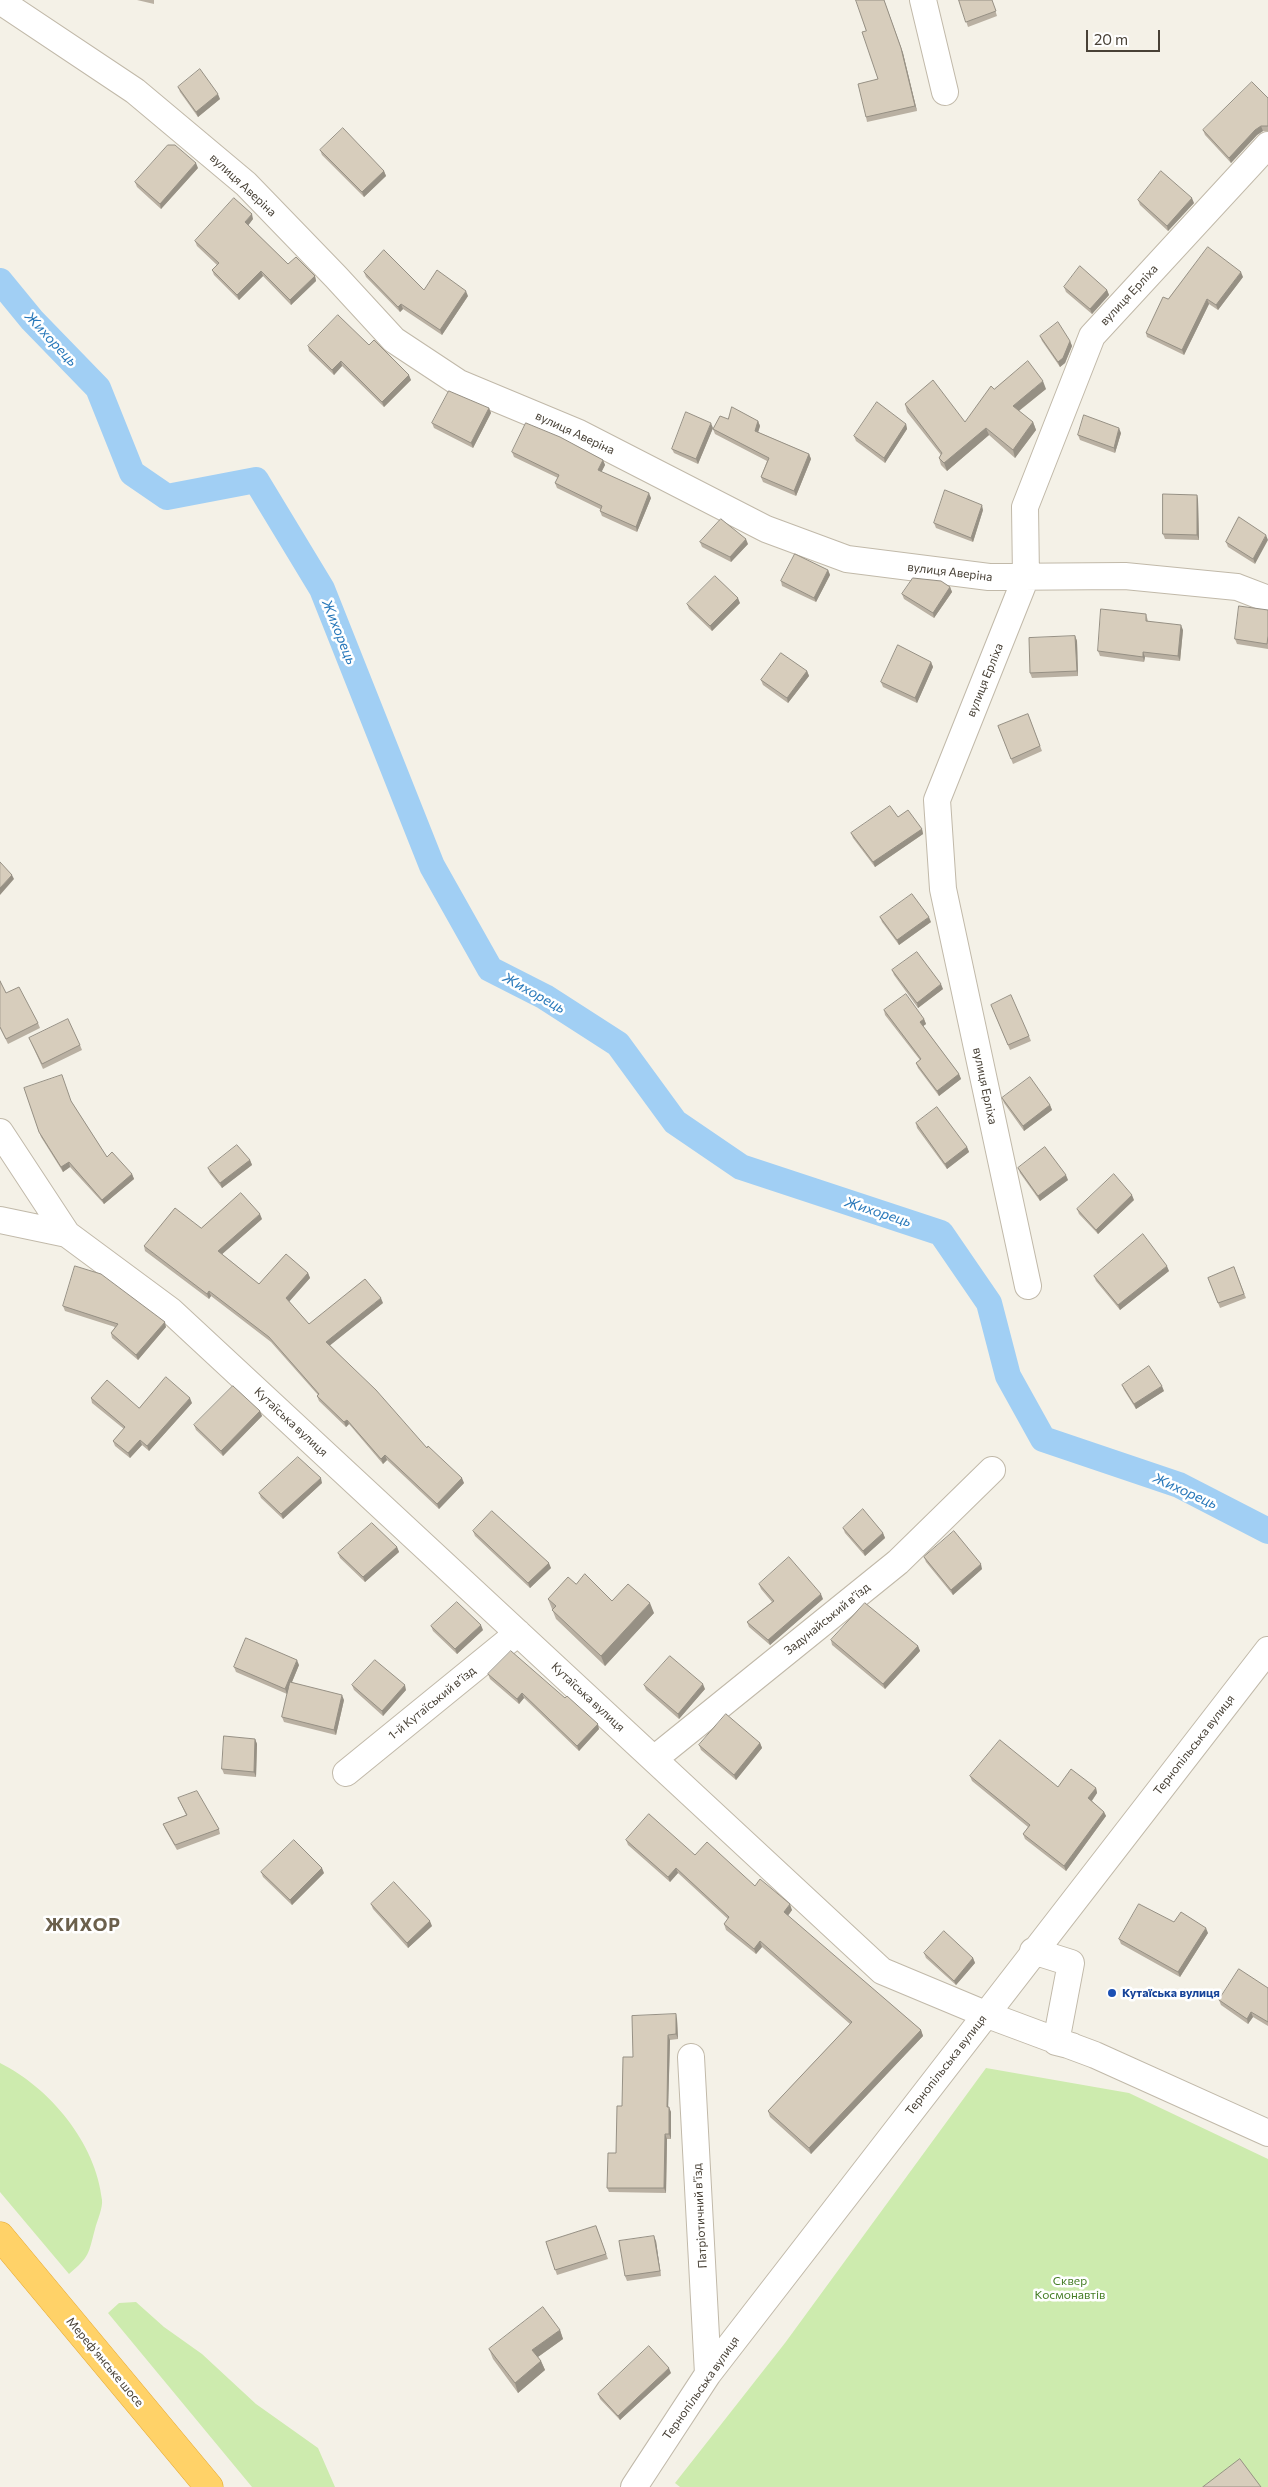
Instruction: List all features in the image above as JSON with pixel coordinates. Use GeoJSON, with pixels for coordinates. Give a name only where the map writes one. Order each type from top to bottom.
{"type":"FeatureCollection","features":[{"type":"Feature","properties":{"kind":"highway","name":"Мереф'янське шосе"},"geometry":{"type":"LineString","coordinates":[[0,2236],[209,2487]]}},
{"type":"Feature","properties":{"kind":"street"},"geometry":{"type":"LineString","coordinates":[[923,0],[945,92]]}},
{"type":"Feature","properties":{"kind":"street","name":"вулиця Аверіна"},"geometry":{"type":"LineString","coordinates":[[0,1],[135,91],[246,184],[394,340],[460,383],[579,432],[766,528],[847,559],[989,577],[1124,576],[1238,588],[1268,599]]}},
{"type":"Feature","properties":{"kind":"street","name":"вулиця Ерліха"},"geometry":{"type":"LineString","coordinates":[[1028,1286],[943,889],[937,800],[1026,577],[1025,507],[1092,336],[1268,145]]}},
{"type":"Feature","properties":{"kind":"street","name":"Кутаїська вулиця"},"geometry":{"type":"LineString","coordinates":[[0,1132],[67,1234],[171,1310],[882,1971],[985,2014],[1080,2049],[1268,2133]]}},
{"type":"Feature","properties":{"kind":"street"},"geometry":{"type":"LineString","coordinates":[[0,1220],[67,1234]]}},
{"type":"Feature","properties":{"kind":"street","name":"Задунайський в’їзд"},"geometry":{"type":"LineString","coordinates":[[654,1759],[898,1562],[992,1470]]}},
{"type":"Feature","properties":{"kind":"street","name":"1-й Кутаїський в’їзд"},"geometry":{"type":"LineString","coordinates":[[346,1773],[518,1632]]}},
{"type":"Feature","properties":{"kind":"street","name":"Тернопільська вулиця"},"geometry":{"type":"LineString","coordinates":[[634,2487],[708,2374],[1033,1951],[1268,1650]]}},
{"type":"Feature","properties":{"kind":"street"},"geometry":{"type":"LineString","coordinates":[[1033,1951],[1071,1962],[1056,2042],[1080,2049]]}},
{"type":"Feature","properties":{"kind":"street","name":"Патріотичний в’їзд"},"geometry":{"type":"LineString","coordinates":[[691,2057],[708,2374]]}},
{"type":"Feature","properties":{"kind":"green space"},"geometry":{"type":"Polygon","coordinates":[[[0,2063],[36,2087],[53,2102],[80,2138],[91,2158],[98,2179],[102,2203],[91,2244],[85,2259],[69,2274],[0,2192],[0,2063]]]}},
{"type":"Feature","properties":{"kind":"green space","name":"Сквер Космонавтів"},"geometry":{"type":"Polygon","coordinates":[[[986,2068],[1129,2093],[1268,2159],[1268,2487],[680,2487],[675,2483],[785,2343],[986,2068]]]}},
{"type":"Feature","properties":{"kind":"green space"},"geometry":{"type":"Polygon","coordinates":[[[136,2302],[164,2327],[202,2354],[256,2404],[318,2448],[335,2487],[252,2487],[108,2313],[119,2303],[136,2302]]]}},
{"type":"Feature","properties":{"kind":"building"},"geometry":{"type":"Polygon","coordinates":[[[856,0],[884,0],[901,48],[915,106],[866,117],[858,84],[878,79],[862,32],[866,31],[856,0]]]}},
{"type":"Feature","properties":{"kind":"building"},"geometry":{"type":"Polygon","coordinates":[[[959,0],[992,0],[996,11],[966,22],[959,0]]]}},
{"type":"Feature","properties":{"kind":"building"},"geometry":{"type":"Polygon","coordinates":[[[200,69],[218,94],[196,112],[178,87],[200,69]]]}},
{"type":"Feature","properties":{"kind":"building"},"geometry":{"type":"Polygon","coordinates":[[[1252,82],[1268,98],[1268,126],[1261,126],[1255,130],[1229,158],[1203,130],[1252,82]]]}},
{"type":"Feature","properties":{"kind":"building"},"geometry":{"type":"Polygon","coordinates":[[[343,128],[384,171],[362,192],[320,150],[343,128]]]}},
{"type":"Feature","properties":{"kind":"building"},"geometry":{"type":"Polygon","coordinates":[[[168,145],[175,145],[196,163],[160,204],[135,182],[168,145]]]}},
{"type":"Feature","properties":{"kind":"building"},"geometry":{"type":"Polygon","coordinates":[[[1161,171],[1192,198],[1167,226],[1138,200],[1161,171]]]}},
{"type":"Feature","properties":{"kind":"building"},"geometry":{"type":"Polygon","coordinates":[[[234,198],[252,214],[245,222],[288,264],[296,257],[315,276],[290,300],[261,271],[237,295],[212,270],[219,263],[195,241],[234,198]]]}},
{"type":"Feature","properties":{"kind":"building"},"geometry":{"type":"Polygon","coordinates":[[[1208,247],[1241,272],[1216,305],[1207,299],[1182,350],[1146,333],[1163,297],[1168,299],[1208,247]]]}},
{"type":"Feature","properties":{"kind":"building"},"geometry":{"type":"Polygon","coordinates":[[[384,250],[424,290],[437,270],[466,291],[440,330],[401,304],[398,307],[364,272],[384,250]]]}},
{"type":"Feature","properties":{"kind":"building"},"geometry":{"type":"Polygon","coordinates":[[[1080,266],[1107,290],[1090,309],[1064,287],[1080,266]]]}},
{"type":"Feature","properties":{"kind":"building"},"geometry":{"type":"Polygon","coordinates":[[[338,315],[369,345],[374,340],[409,375],[382,402],[341,361],[332,370],[308,346],[338,315]]]}},
{"type":"Feature","properties":{"kind":"building"},"geometry":{"type":"Polygon","coordinates":[[[1058,322],[1070,341],[1063,358],[1058,362],[1040,336],[1058,322]]]}},
{"type":"Feature","properties":{"kind":"building"},"geometry":{"type":"Polygon","coordinates":[[[1028,361],[1043,381],[1013,406],[1033,422],[1013,450],[986,428],[944,463],[939,458],[942,453],[905,404],[933,380],[965,422],[991,386],[994,389],[1028,361]]]}},
{"type":"Feature","properties":{"kind":"building"},"geometry":{"type":"Polygon","coordinates":[[[449,391],[489,408],[471,443],[432,423],[449,391]]]}},
{"type":"Feature","properties":{"kind":"building"},"geometry":{"type":"Polygon","coordinates":[[[877,402],[906,424],[884,458],[854,436],[877,402]]]}},
{"type":"Feature","properties":{"kind":"building"},"geometry":{"type":"Polygon","coordinates":[[[732,407],[758,421],[755,431],[809,454],[794,491],[761,477],[769,458],[713,429],[720,416],[728,419],[732,407]]]}},
{"type":"Feature","properties":{"kind":"building"},"geometry":{"type":"Polygon","coordinates":[[[686,412],[711,423],[696,459],[672,449],[686,412]]]}},
{"type":"Feature","properties":{"kind":"building"},"geometry":{"type":"Polygon","coordinates":[[[1084,415],[1119,428],[1114,448],[1078,435],[1084,415]]]}},
{"type":"Feature","properties":{"kind":"building"},"geometry":{"type":"Polygon","coordinates":[[[526,423],[560,437],[603,460],[598,470],[649,493],[636,527],[600,511],[602,506],[555,483],[559,475],[512,452],[526,423]]]}},
{"type":"Feature","properties":{"kind":"building"},"geometry":{"type":"Polygon","coordinates":[[[945,490],[982,505],[971,538],[934,523],[945,490]]]}},
{"type":"Feature","properties":{"kind":"building"},"geometry":{"type":"Polygon","coordinates":[[[1163,494],[1197,495],[1197,535],[1163,534],[1163,494]]]}},
{"type":"Feature","properties":{"kind":"building"},"geometry":{"type":"Polygon","coordinates":[[[1239,517],[1266,535],[1253,559],[1226,542],[1239,517]]]}},
{"type":"Feature","properties":{"kind":"building"},"geometry":{"type":"Polygon","coordinates":[[[721,519],[746,539],[730,557],[700,542],[721,519]]]}},
{"type":"Feature","properties":{"kind":"building"},"geometry":{"type":"Polygon","coordinates":[[[795,554],[828,570],[814,598],[781,581],[795,554]]]}},
{"type":"Feature","properties":{"kind":"building"},"geometry":{"type":"Polygon","coordinates":[[[715,576],[738,598],[710,626],[687,604],[715,576]]]}},
{"type":"Feature","properties":{"kind":"building"},"geometry":{"type":"Polygon","coordinates":[[[913,578],[941,581],[950,587],[933,613],[902,594],[913,578]]]}},
{"type":"Feature","properties":{"kind":"building"},"geometry":{"type":"Polygon","coordinates":[[[1239,606],[1268,610],[1267,644],[1235,639],[1239,606]]]}},
{"type":"Feature","properties":{"kind":"building"},"geometry":{"type":"Polygon","coordinates":[[[1101,609],[1146,614],[1146,621],[1181,625],[1178,656],[1143,652],[1143,657],[1098,651],[1101,609]]]}},
{"type":"Feature","properties":{"kind":"building"},"geometry":{"type":"Polygon","coordinates":[[[1075,636],[1077,671],[1030,673],[1029,638],[1075,636]]]}},
{"type":"Feature","properties":{"kind":"building"},"geometry":{"type":"Polygon","coordinates":[[[898,645],[931,662],[915,698],[881,682],[898,645]]]}},
{"type":"Feature","properties":{"kind":"building"},"geometry":{"type":"Polygon","coordinates":[[[781,653],[807,671],[787,698],[761,680],[781,653]]]}},
{"type":"Feature","properties":{"kind":"building"},"geometry":{"type":"Polygon","coordinates":[[[1028,714],[1040,746],[1011,759],[998,726],[1028,714]]]}},
{"type":"Feature","properties":{"kind":"building"},"geometry":{"type":"Polygon","coordinates":[[[890,806],[898,817],[908,810],[922,829],[873,862],[851,833],[890,806]]]}},
{"type":"Feature","properties":{"kind":"building"},"geometry":{"type":"Polygon","coordinates":[[[0,862],[12,875],[0,888],[0,862]]]}},
{"type":"Feature","properties":{"kind":"building"},"geometry":{"type":"Polygon","coordinates":[[[912,894],[929,917],[897,940],[880,917],[912,894]]]}},
{"type":"Feature","properties":{"kind":"building"},"geometry":{"type":"Polygon","coordinates":[[[917,952],[941,984],[917,1003],[892,970],[917,952]]]}},
{"type":"Feature","properties":{"kind":"building"},"geometry":{"type":"Polygon","coordinates":[[[0,981],[6,993],[19,987],[38,1023],[6,1039],[0,1027],[0,981]]]}},
{"type":"Feature","properties":{"kind":"building"},"geometry":{"type":"Polygon","coordinates":[[[906,994],[924,1019],[920,1022],[959,1074],[937,1091],[916,1063],[921,1059],[884,1010],[906,994]]]}},
{"type":"Feature","properties":{"kind":"building"},"geometry":{"type":"Polygon","coordinates":[[[1011,995],[1029,1036],[1008,1045],[991,1005],[1011,995]]]}},
{"type":"Feature","properties":{"kind":"building"},"geometry":{"type":"Polygon","coordinates":[[[68,1019],[80,1045],[42,1064],[29,1038],[68,1019]]]}},
{"type":"Feature","properties":{"kind":"building"},"geometry":{"type":"Polygon","coordinates":[[[62,1075],[71,1101],[107,1157],[112,1152],[132,1174],[102,1200],[69,1162],[61,1167],[39,1132],[24,1088],[62,1075]]]}},
{"type":"Feature","properties":{"kind":"building"},"geometry":{"type":"Polygon","coordinates":[[[1030,1077],[1050,1105],[1023,1126],[1002,1098],[1030,1077]]]}},
{"type":"Feature","properties":{"kind":"building"},"geometry":{"type":"Polygon","coordinates":[[[937,1107],[967,1147],[945,1164],[916,1123],[937,1107]]]}},
{"type":"Feature","properties":{"kind":"building"},"geometry":{"type":"Polygon","coordinates":[[[237,1145],[250,1160],[220,1183],[208,1168],[237,1145]]]}},
{"type":"Feature","properties":{"kind":"building"},"geometry":{"type":"Polygon","coordinates":[[[1045,1147],[1066,1175],[1038,1196],[1018,1168],[1045,1147]]]}},
{"type":"Feature","properties":{"kind":"building"},"geometry":{"type":"Polygon","coordinates":[[[1114,1174],[1132,1195],[1096,1230],[1077,1209],[1114,1174]]]}},
{"type":"Feature","properties":{"kind":"building"},"geometry":{"type":"Polygon","coordinates":[[[241,1193],[260,1214],[218,1251],[259,1284],[286,1254],[308,1273],[286,1298],[309,1324],[365,1279],[381,1298],[326,1342],[376,1390],[427,1448],[428,1446],[462,1478],[437,1504],[385,1455],[381,1459],[347,1420],[344,1422],[317,1396],[319,1394],[269,1337],[209,1291],[207,1294],[144,1246],[175,1208],[201,1228],[241,1193]]]}},
{"type":"Feature","properties":{"kind":"building"},"geometry":{"type":"Polygon","coordinates":[[[1143,1234],[1167,1266],[1118,1305],[1094,1276],[1143,1234]]]}},
{"type":"Feature","properties":{"kind":"building"},"geometry":{"type":"Polygon","coordinates":[[[75,1266],[101,1274],[165,1322],[136,1355],[111,1333],[118,1324],[63,1306],[75,1266]]]}},
{"type":"Feature","properties":{"kind":"building"},"geometry":{"type":"Polygon","coordinates":[[[1234,1267],[1244,1294],[1218,1303],[1208,1278],[1234,1267]]]}},
{"type":"Feature","properties":{"kind":"building"},"geometry":{"type":"Polygon","coordinates":[[[1149,1366],[1162,1386],[1134,1404],[1122,1385],[1149,1366]]]}},
{"type":"Feature","properties":{"kind":"building"},"geometry":{"type":"Polygon","coordinates":[[[166,1377],[190,1398],[147,1446],[140,1440],[128,1453],[113,1441],[125,1427],[91,1398],[107,1380],[139,1408],[166,1377]]]}},
{"type":"Feature","properties":{"kind":"building"},"geometry":{"type":"Polygon","coordinates":[[[233,1386],[260,1411],[221,1451],[194,1425],[233,1386]]]}},
{"type":"Feature","properties":{"kind":"building"},"geometry":{"type":"Polygon","coordinates":[[[298,1457],[321,1478],[281,1514],[259,1493],[298,1457]]]}},
{"type":"Feature","properties":{"kind":"building"},"geometry":{"type":"Polygon","coordinates":[[[863,1509],[883,1533],[863,1551],[843,1528],[863,1509]]]}},
{"type":"Feature","properties":{"kind":"building"},"geometry":{"type":"Polygon","coordinates":[[[492,1511],[549,1563],[528,1583],[473,1531],[492,1511]]]}},
{"type":"Feature","properties":{"kind":"building"},"geometry":{"type":"Polygon","coordinates":[[[372,1523],[397,1547],[363,1577],[338,1553],[372,1523]]]}},
{"type":"Feature","properties":{"kind":"building"},"geometry":{"type":"Polygon","coordinates":[[[954,1531],[981,1564],[951,1590],[924,1557],[954,1531]]]}},
{"type":"Feature","properties":{"kind":"building"},"geometry":{"type":"Polygon","coordinates":[[[789,1557],[821,1594],[768,1640],[747,1622],[774,1601],[759,1584],[789,1557]]]}},
{"type":"Feature","properties":{"kind":"building"},"geometry":{"type":"Polygon","coordinates":[[[585,1574],[612,1601],[628,1584],[650,1603],[601,1656],[552,1610],[556,1606],[548,1599],[568,1577],[576,1584],[585,1574]]]}},
{"type":"Feature","properties":{"kind":"building"},"geometry":{"type":"Polygon","coordinates":[[[457,1602],[481,1625],[455,1649],[431,1626],[457,1602]]]}},
{"type":"Feature","properties":{"kind":"building"},"geometry":{"type":"Polygon","coordinates":[[[865,1603],[918,1646],[883,1684],[831,1640],[865,1603]]]}},
{"type":"Feature","properties":{"kind":"building"},"geometry":{"type":"Polygon","coordinates":[[[246,1638],[297,1660],[285,1689],[234,1667],[246,1638]]]}},
{"type":"Feature","properties":{"kind":"building"},"geometry":{"type":"Polygon","coordinates":[[[511,1651],[565,1698],[567,1696],[598,1724],[577,1746],[522,1693],[517,1699],[488,1674],[511,1651]]]}},
{"type":"Feature","properties":{"kind":"building"},"geometry":{"type":"Polygon","coordinates":[[[670,1656],[703,1684],[678,1714],[644,1685],[670,1656]]]}},
{"type":"Feature","properties":{"kind":"building"},"geometry":{"type":"Polygon","coordinates":[[[375,1660],[405,1685],[382,1711],[352,1685],[375,1660]]]}},
{"type":"Feature","properties":{"kind":"building"},"geometry":{"type":"Polygon","coordinates":[[[290,1682],[342,1695],[334,1730],[282,1717],[290,1682]]]}},
{"type":"Feature","properties":{"kind":"building"},"geometry":{"type":"Polygon","coordinates":[[[726,1714],[760,1743],[734,1775],[699,1745],[726,1714]]]}},
{"type":"Feature","properties":{"kind":"building"},"geometry":{"type":"Polygon","coordinates":[[[224,1736],[255,1739],[254,1772],[222,1769],[224,1736]]]}},
{"type":"Feature","properties":{"kind":"building"},"geometry":{"type":"Polygon","coordinates":[[[1000,1740],[1058,1787],[1071,1769],[1096,1788],[1088,1798],[1104,1812],[1064,1866],[1023,1834],[1030,1825],[970,1776],[1000,1740]]]}},
{"type":"Feature","properties":{"kind":"building"},"geometry":{"type":"Polygon","coordinates":[[[197,1791],[219,1829],[175,1845],[163,1824],[187,1815],[178,1798],[197,1791]]]}},
{"type":"Feature","properties":{"kind":"building"},"geometry":{"type":"Polygon","coordinates":[[[649,1814],[695,1855],[707,1842],[755,1886],[760,1879],[790,1904],[784,1912],[921,2030],[809,2148],[768,2111],[852,2022],[760,1941],[754,1949],[724,1924],[729,1917],[676,1868],[668,1877],[626,1840],[649,1814]]]}},
{"type":"Feature","properties":{"kind":"building"},"geometry":{"type":"Polygon","coordinates":[[[294,1840],[322,1868],[290,1900],[261,1872],[294,1840]]]}},
{"type":"Feature","properties":{"kind":"building"},"geometry":{"type":"Polygon","coordinates":[[[394,1882],[430,1921],[407,1943],[371,1904],[394,1882]]]}},
{"type":"Feature","properties":{"kind":"building"},"geometry":{"type":"Polygon","coordinates":[[[1139,1904],[1174,1922],[1181,1912],[1206,1928],[1178,1972],[1119,1939],[1139,1904]]]}},
{"type":"Feature","properties":{"kind":"building"},"geometry":{"type":"Polygon","coordinates":[[[944,1931],[973,1958],[954,1981],[924,1953],[944,1931]]]}},
{"type":"Feature","properties":{"kind":"building"},"geometry":{"type":"Polygon","coordinates":[[[1239,1969],[1268,1988],[1268,2022],[1251,2012],[1247,2019],[1219,2000],[1239,1969]]]}},
{"type":"Feature","properties":{"kind":"building"},"geometry":{"type":"Polygon","coordinates":[[[676,2014],[676,2034],[668,2035],[667,2107],[669,2107],[669,2134],[665,2134],[664,2188],[607,2188],[608,2153],[616,2153],[617,2106],[622,2106],[623,2057],[633,2057],[632,2016],[676,2014]]]}},
{"type":"Feature","properties":{"kind":"building"},"geometry":{"type":"Polygon","coordinates":[[[596,2226],[606,2254],[555,2270],[546,2242],[596,2226]]]}},
{"type":"Feature","properties":{"kind":"building"},"geometry":{"type":"Polygon","coordinates":[[[654,2236],[660,2271],[625,2276],[619,2241],[654,2236]]]}},
{"type":"Feature","properties":{"kind":"building"},"geometry":{"type":"Polygon","coordinates":[[[543,2307],[560,2330],[532,2350],[541,2361],[515,2383],[489,2349],[543,2307]]]}},
{"type":"Feature","properties":{"kind":"building"},"geometry":{"type":"Polygon","coordinates":[[[649,2346],[669,2368],[618,2416],[598,2394],[649,2346]]]}},
{"type":"Feature","properties":{"kind":"building"},"geometry":{"type":"Polygon","coordinates":[[[1240,2459],[1261,2487],[1203,2487],[1240,2459]]]}},
{"type":"Feature","properties":{"kind":"waterway","name":"Жихорець"},"geometry":{"type":"LineString","coordinates":[[0,281],[32,320],[98,388],[132,473],[167,497],[256,480],[322,589],[432,866],[490,969],[545,997],[618,1044],[675,1122],[741,1167],[941,1233],[989,1303],[1008,1376],[1043,1439],[1179,1485],[1268,1531]]}},
{"type":"Feature","properties":{"kind":"place","name":"Кутаїська вулиця"},"geometry":{"type":"Point","coordinates":[1112,1993]}},
{"type":"Feature","properties":{"kind":"district","name":"ЖИХОР"},"geometry":{"type":"Point","coordinates":[83,1925]}}]}
